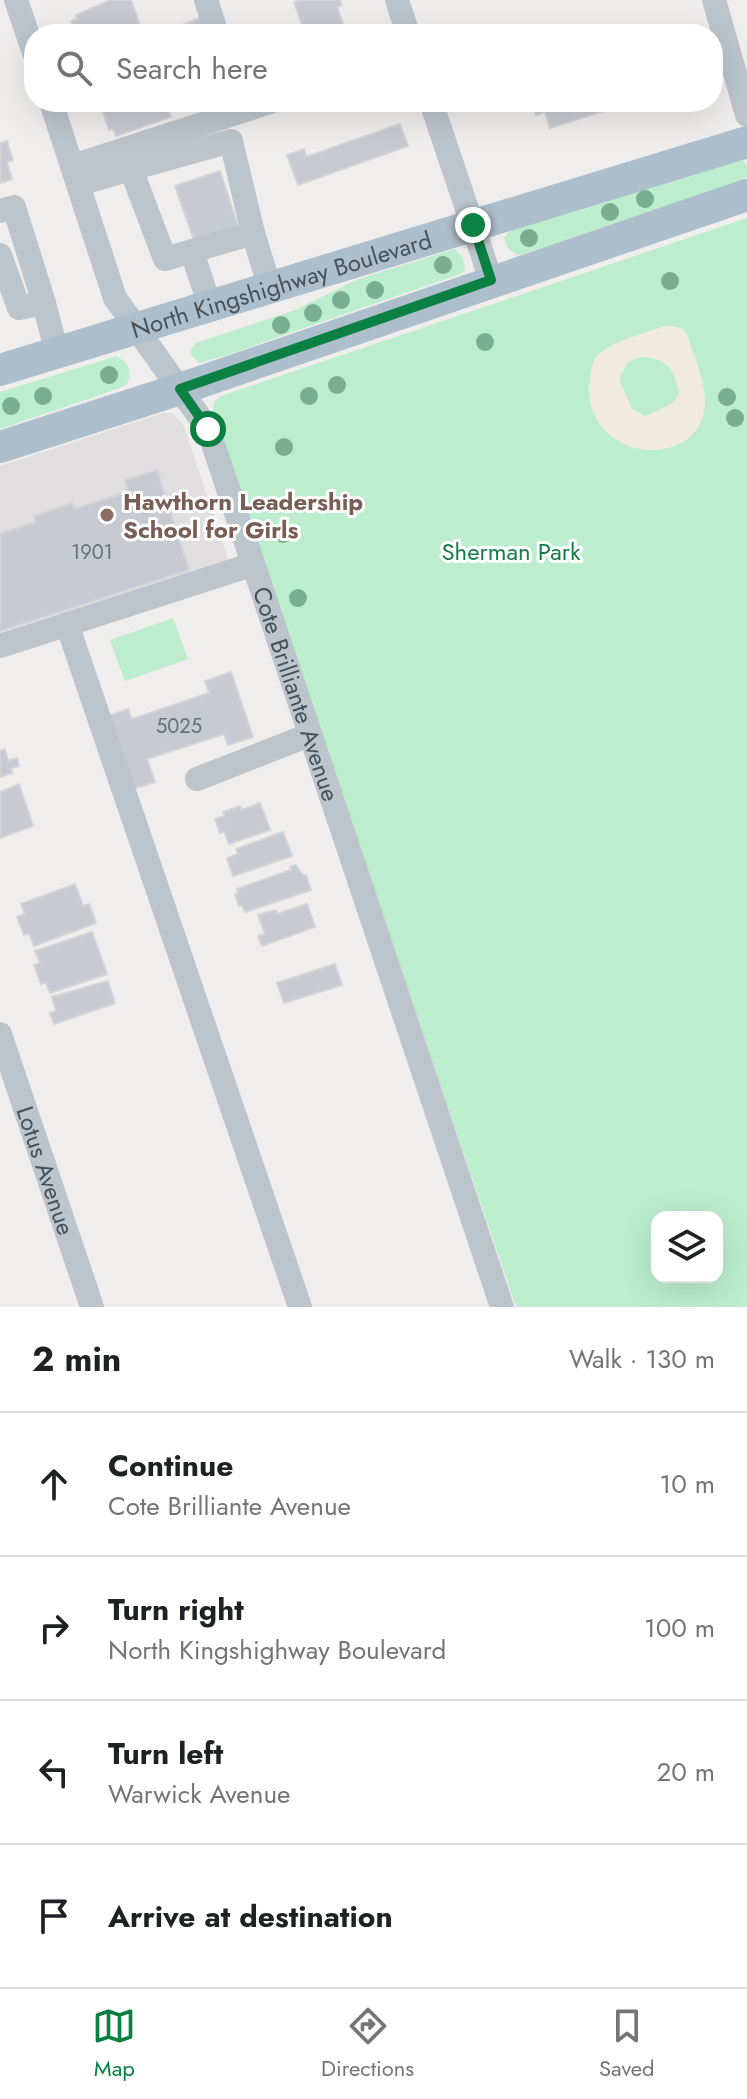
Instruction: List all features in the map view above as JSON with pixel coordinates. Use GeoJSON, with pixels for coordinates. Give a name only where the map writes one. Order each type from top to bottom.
{"type":"FeatureCollection","features":[{"type":"Feature","properties":{"kind":"main road","name":"North Kingshighway Boulevard"},"geometry":{"type":"LineString","coordinates":[[0,370],[747,142]]}},
{"type":"Feature","properties":{"kind":"main road"},"geometry":{"type":"LineString","coordinates":[[0,447],[180,389],[491,280],[747,195]]}},
{"type":"Feature","properties":{"kind":"street"},"geometry":{"type":"LineString","coordinates":[[16,0],[24,24]]}},
{"type":"Feature","properties":{"kind":"street"},"geometry":{"type":"LineString","coordinates":[[206,0],[214,24]]}},
{"type":"Feature","properties":{"kind":"street"},"geometry":{"type":"LineString","coordinates":[[397,0],[405,24]]}},
{"type":"Feature","properties":{"kind":"street"},"geometry":{"type":"LineString","coordinates":[[714,0],[721,24]]}},
{"type":"Feature","properties":{"kind":"street"},"geometry":{"type":"LineString","coordinates":[[723,31],[747,115]]}},
{"type":"Feature","properties":{"kind":"street","name":"Cote Brilliante Avenue"},"geometry":{"type":"LineString","coordinates":[[54,112],[115,298],[208,429],[251,565],[502,1307]]}},
{"type":"Feature","properties":{"kind":"street"},"geometry":{"type":"LineString","coordinates":[[76,175],[227,112]]}},
{"type":"Feature","properties":{"kind":"street"},"geometry":{"type":"LineString","coordinates":[[434,112],[491,280]]}},
{"type":"Feature","properties":{"kind":"street"},"geometry":{"type":"LineString","coordinates":[[76,175],[131,169],[231,141],[270,288]]}},
{"type":"Feature","properties":{"kind":"street"},"geometry":{"type":"LineString","coordinates":[[131,169],[165,259],[253,233]]}},
{"type":"Feature","properties":{"kind":"street"},"geometry":{"type":"LineString","coordinates":[[0,211],[14,207],[57,353]]}},
{"type":"Feature","properties":{"kind":"street"},"geometry":{"type":"LineString","coordinates":[[192,252],[210,306]]}},
{"type":"Feature","properties":{"kind":"street"},"geometry":{"type":"LineString","coordinates":[[0,255],[19,308],[44,303]]}},
{"type":"Feature","properties":{"kind":"street"},"geometry":{"type":"LineString","coordinates":[[0,646],[251,565]]}},
{"type":"Feature","properties":{"kind":"street"},"geometry":{"type":"LineString","coordinates":[[67,624],[300,1307]]}},
{"type":"Feature","properties":{"kind":"street"},"geometry":{"type":"LineString","coordinates":[[197,779],[309,735]]}},
{"type":"Feature","properties":{"kind":"street","name":"Lotus Avenue"},"geometry":{"type":"LineString","coordinates":[[0,1034],[92,1307]]}},
{"type":"Feature","properties":{"kind":"shaded area","name":"Hawthorn Leadership School for Girls"},"geometry":{"type":"Polygon","coordinates":[[[163,413],[173,413],[184,426],[230,564],[0,640],[0,466],[163,413]]]}},
{"type":"Feature","properties":{"kind":"green space"},"geometry":{"type":"Polygon","coordinates":[[[743,160],[747,165],[747,178],[739,182],[525,254],[517,255],[508,248],[504,238],[510,230],[743,160]]]}},
{"type":"Feature","properties":{"kind":"green space","name":"Sherman Park"},"geometry":{"type":"Polygon","coordinates":[[[747,218],[747,1307],[516,1307],[213,414],[218,398],[747,218]]]}},
{"type":"Feature","properties":{"kind":"green space"},"geometry":{"type":"Polygon","coordinates":[[[454,249],[463,257],[465,271],[460,274],[227,355],[199,363],[191,355],[196,343],[293,311],[356,280],[454,249]]]}},
{"type":"Feature","properties":{"kind":"green space"},"geometry":{"type":"Polygon","coordinates":[[[117,356],[128,368],[130,375],[127,384],[0,429],[0,392],[117,356]]]}},
{"type":"Feature","properties":{"kind":"green space"},"geometry":{"type":"Polygon","coordinates":[[[173,618],[188,659],[125,681],[110,640],[173,618]]]}},
{"type":"Feature","properties":{"kind":"sand"},"geometry":{"type":"Polygon","coordinates":[[[668,325],[683,329],[687,334],[704,391],[702,419],[692,435],[678,445],[660,450],[641,449],[623,443],[607,432],[595,416],[589,394],[591,374],[595,359],[601,352],[619,342],[668,325]],[[648,358],[628,362],[619,379],[632,409],[645,416],[673,402],[679,392],[668,366],[648,358]]]}},
{"type":"Feature","properties":{"kind":"building"},"geometry":{"type":"Polygon","coordinates":[[[110,0],[131,0],[140,24],[72,24],[71,21],[77,19],[76,15],[110,0]]]}},
{"type":"Feature","properties":{"kind":"building"},"geometry":{"type":"Polygon","coordinates":[[[340,0],[342,5],[337,7],[343,24],[302,24],[294,2],[340,0]]]}},
{"type":"Feature","properties":{"kind":"building"},"geometry":{"type":"Polygon","coordinates":[[[200,18],[202,24],[184,24],[200,18]]]}},
{"type":"Feature","properties":{"kind":"building"},"geometry":{"type":"Polygon","coordinates":[[[103,112],[169,112],[171,117],[116,136],[113,128],[109,130],[103,112]]]}},
{"type":"Feature","properties":{"kind":"building"},"geometry":{"type":"Polygon","coordinates":[[[545,112],[600,112],[550,128],[545,112]]]}},
{"type":"Feature","properties":{"kind":"building"},"geometry":{"type":"Polygon","coordinates":[[[400,124],[408,146],[298,185],[287,155],[304,149],[306,157],[400,124]]]}},
{"type":"Feature","properties":{"kind":"building"},"geometry":{"type":"Polygon","coordinates":[[[7,141],[13,160],[7,162],[12,179],[0,183],[0,143],[7,141]]]}},
{"type":"Feature","properties":{"kind":"building"},"geometry":{"type":"Polygon","coordinates":[[[220,171],[238,226],[194,240],[175,186],[220,171]]]}},
{"type":"Feature","properties":{"kind":"building","name":"Hawthorn Leadership School for Girls"},"geometry":{"type":"Polygon","coordinates":[[[157,470],[189,570],[0,631],[0,534],[36,522],[34,516],[72,503],[74,509],[128,492],[125,480],[157,470]]]}},
{"type":"Feature","properties":{"kind":"building"},"geometry":{"type":"Polygon","coordinates":[[[231,672],[253,737],[228,745],[224,734],[147,759],[155,782],[130,790],[105,717],[128,709],[132,719],[209,693],[205,681],[231,672]]]}},
{"type":"Feature","properties":{"kind":"building"},"geometry":{"type":"Polygon","coordinates":[[[5,749],[8,761],[17,758],[19,766],[11,768],[12,773],[0,777],[0,751],[5,749]]]}},
{"type":"Feature","properties":{"kind":"building"},"geometry":{"type":"Polygon","coordinates":[[[19,784],[33,826],[0,838],[0,792],[19,784]]]}},
{"type":"Feature","properties":{"kind":"building"},"geometry":{"type":"Polygon","coordinates":[[[260,803],[270,830],[229,844],[224,831],[220,833],[215,819],[225,816],[223,812],[240,806],[242,810],[260,803]]]}},
{"type":"Feature","properties":{"kind":"building"},"geometry":{"type":"Polygon","coordinates":[[[283,832],[292,856],[233,876],[227,858],[238,854],[236,849],[283,832]]]}},
{"type":"Feature","properties":{"kind":"building"},"geometry":{"type":"Polygon","coordinates":[[[296,865],[303,876],[306,875],[311,890],[245,912],[242,905],[239,906],[235,895],[237,889],[291,870],[290,867],[296,865]]]}},
{"type":"Feature","properties":{"kind":"building"},"geometry":{"type":"Polygon","coordinates":[[[75,884],[83,906],[89,904],[96,923],[34,946],[29,933],[24,935],[17,917],[25,914],[21,904],[75,884]]]}},
{"type":"Feature","properties":{"kind":"building"},"geometry":{"type":"Polygon","coordinates":[[[307,904],[315,927],[262,946],[258,936],[265,934],[258,915],[276,910],[277,914],[307,904]]]}},
{"type":"Feature","properties":{"kind":"building"},"geometry":{"type":"Polygon","coordinates":[[[92,932],[107,974],[50,993],[46,982],[41,984],[34,965],[40,963],[35,951],[92,932]]]}},
{"type":"Feature","properties":{"kind":"building"},"geometry":{"type":"Polygon","coordinates":[[[335,964],[342,985],[284,1003],[277,983],[335,964]]]}},
{"type":"Feature","properties":{"kind":"building"},"geometry":{"type":"Polygon","coordinates":[[[108,981],[115,1003],[54,1024],[50,1013],[56,1011],[52,997],[108,981]]]}},
{"type":"Feature","properties":{"kind":"place","name":"Hawthorn Leadership School for Girls"},"geometry":{"type":"Point","coordinates":[107,515]}},
{"type":"Feature","properties":{"kind":"route"},"geometry":{"type":"LineString","coordinates":[[208,429],[180,389],[491,280],[473,225]]}}]}
